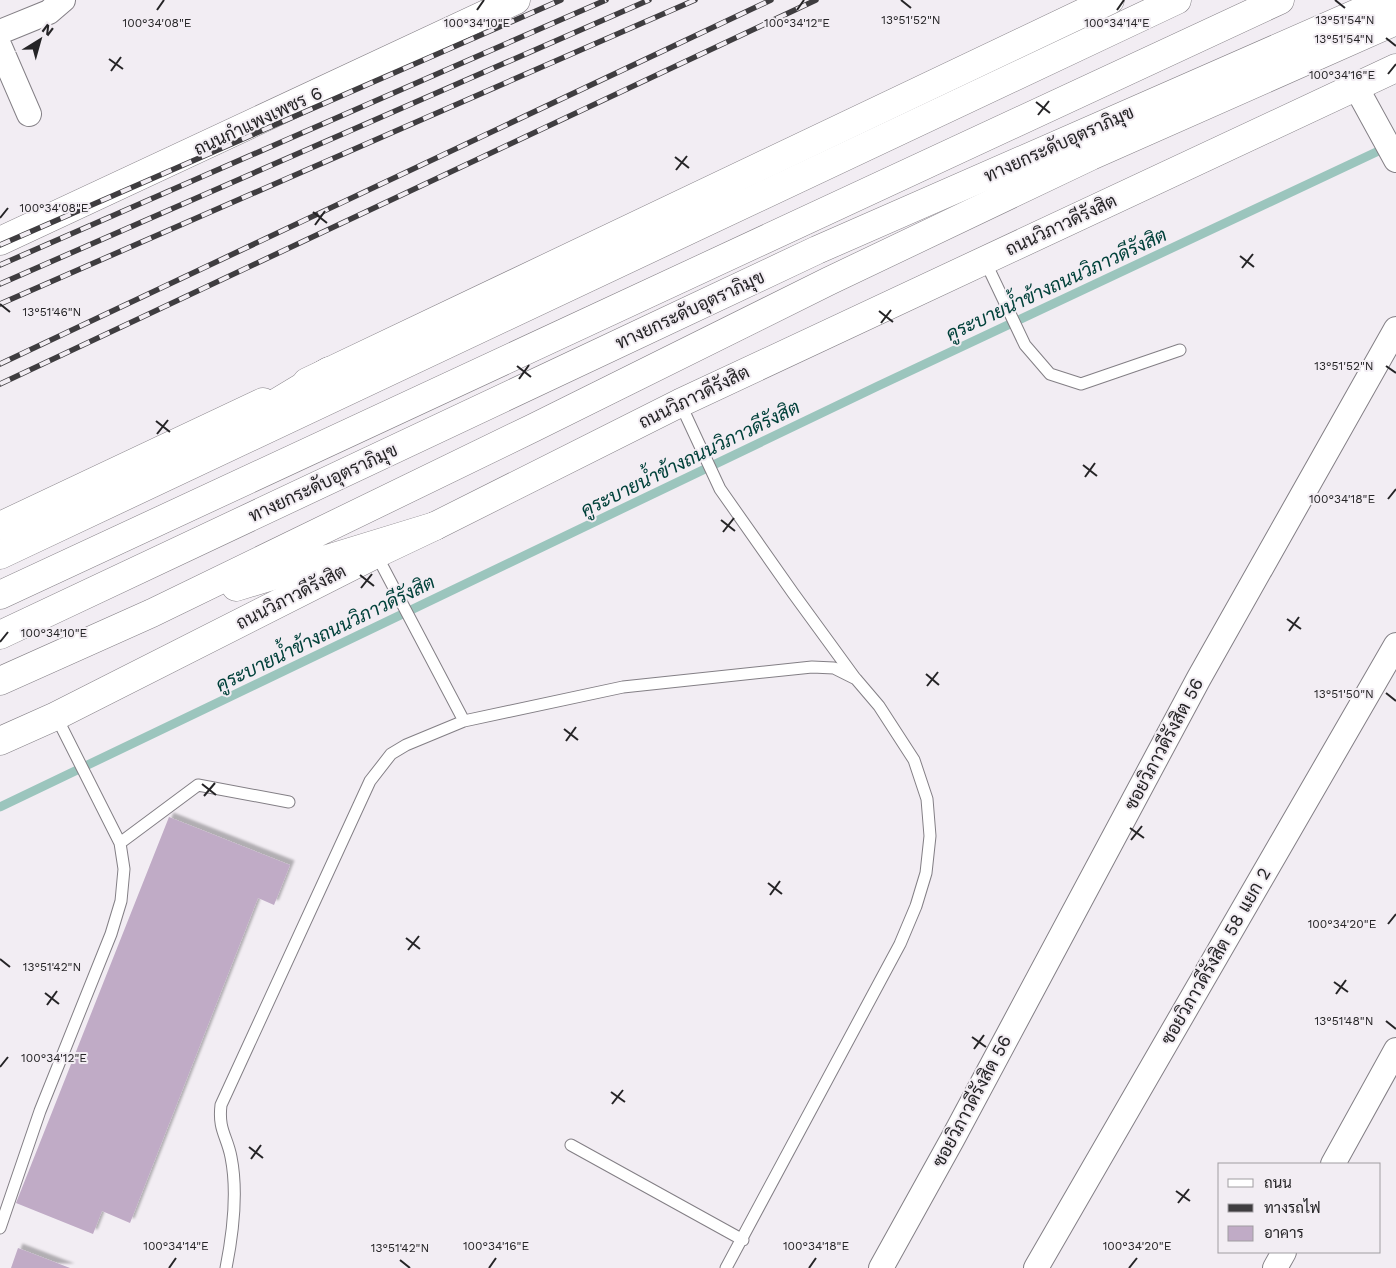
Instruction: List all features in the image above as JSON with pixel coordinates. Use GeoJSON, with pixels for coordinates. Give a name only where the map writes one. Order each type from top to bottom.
{"type":"FeatureCollection","features":[{"type":"Feature","properties":{"kind":"main road","name":"ถนนกำแพงเพชร 6"},"geometry":{"type":"LineString","coordinates":[[0,241],[516,0]]}},
{"type":"Feature","properties":{"kind":"main road"},"geometry":{"type":"LineString","coordinates":[[0,526],[1110,0]]}},
{"type":"Feature","properties":{"kind":"main road"},"geometry":{"type":"LineString","coordinates":[[0,555],[1177,0]]}},
{"type":"Feature","properties":{"kind":"main road","name":"ทางยกระดับอุตราภิมุข"},"geometry":{"type":"LineString","coordinates":[[0,595],[1280,0]]}},
{"type":"Feature","properties":{"kind":"main road","name":"ทางยกระดับอุตราภิมุข"},"geometry":{"type":"LineString","coordinates":[[0,635],[817,250],[1387,0]]}},
{"type":"Feature","properties":{"kind":"main road"},"geometry":{"type":"LineString","coordinates":[[0,682],[152,612],[533,428],[864,264],[1091,156],[1396,21]]}},
{"type":"Feature","properties":{"kind":"main road","name":"ถนนวิภาวดีรังสิต"},"geometry":{"type":"LineString","coordinates":[[0,741],[56,716],[680,403],[1396,68]]}},
{"type":"Feature","properties":{"kind":"main road"},"geometry":{"type":"LineString","coordinates":[[104,505],[329,371]]}},
{"type":"Feature","properties":{"kind":"main road"},"geometry":{"type":"LineString","coordinates":[[152,612],[436,526]]}},
{"type":"Feature","properties":{"kind":"street"},"geometry":{"type":"LineString","coordinates":[[0,32],[49,12],[63,0]]}},
{"type":"Feature","properties":{"kind":"street"},"geometry":{"type":"LineString","coordinates":[[0,47],[29,114]]}},
{"type":"Feature","properties":{"kind":"street"},"geometry":{"type":"LineString","coordinates":[[1356,87],[1396,160]]}},
{"type":"Feature","properties":{"kind":"street","name":"ซอยวิภาวดีรังสิต 56"},"geometry":{"type":"LineString","coordinates":[[881,1268],[1199,678],[1396,329]]}},
{"type":"Feature","properties":{"kind":"street","name":"ซอยวิภาวดีรังสิต 58 แยก 2"},"geometry":{"type":"LineString","coordinates":[[1036,1268],[1396,645]]}},
{"type":"Feature","properties":{"kind":"street"},"geometry":{"type":"LineString","coordinates":[[1334,1163],[1396,1050]]}},
{"type":"Feature","properties":{"kind":"street"},"geometry":{"type":"LineString","coordinates":[[1275,1268],[1283,1253]]}},
{"type":"Feature","properties":{"kind":"lane"},"geometry":{"type":"LineString","coordinates":[[985,261],[1025,345],[1050,374],[1081,384],[1180,350]]}},
{"type":"Feature","properties":{"kind":"lane"},"geometry":{"type":"LineString","coordinates":[[680,403],[720,489],[793,594],[856,679],[879,706],[914,760],[927,799],[930,836],[926,873],[916,906],[900,944],[743,1240],[726,1268]]}},
{"type":"Feature","properties":{"kind":"lane"},"geometry":{"type":"LineString","coordinates":[[376,554],[464,722]]}},
{"type":"Feature","properties":{"kind":"lane"},"geometry":{"type":"LineString","coordinates":[[226,1268],[233,1199],[233,1172],[231,1156],[220,1126],[221,1106],[370,781],[392,754],[406,745],[464,722],[624,687],[812,667],[834,668],[856,679]]}},
{"type":"Feature","properties":{"kind":"lane"},"geometry":{"type":"LineString","coordinates":[[0,1228],[40,1111],[111,934],[121,901],[124,877],[120,842],[56,716]]}},
{"type":"Feature","properties":{"kind":"lane"},"geometry":{"type":"LineString","coordinates":[[120,842],[198,785],[289,802]]}},
{"type":"Feature","properties":{"kind":"lane"},"geometry":{"type":"LineString","coordinates":[[572,1144],[743,1240]]}},
{"type":"Feature","properties":{"kind":"building"},"geometry":{"type":"Polygon","coordinates":[[[169,817],[290,865],[274,905],[258,898],[130,1223],[102,1211],[93,1234],[16,1203],[169,817]]]}},
{"type":"Feature","properties":{"kind":"building"},"geometry":{"type":"Polygon","coordinates":[[[18,1248],[70,1268],[11,1268],[18,1248]]]}},
{"type":"Feature","properties":{"kind":"waterway","name":"คูระบายน้ำข้างถนนวิภาวดีรังสิต"},"geometry":{"type":"LineString","coordinates":[[0,807],[878,386],[1387,147]]}},
{"type":"Feature","properties":{"kind":"railway"},"geometry":{"type":"LineString","coordinates":[[0,245],[561,0]]}},
{"type":"Feature","properties":{"kind":"railway"},"geometry":{"type":"LineString","coordinates":[[0,265],[606,0]]}},
{"type":"Feature","properties":{"kind":"railway"},"geometry":{"type":"LineString","coordinates":[[0,284],[649,0]]}},
{"type":"Feature","properties":{"kind":"railway"},"geometry":{"type":"LineString","coordinates":[[0,304],[695,0]]}},
{"type":"Feature","properties":{"kind":"railway"},"geometry":{"type":"LineString","coordinates":[[0,364],[771,0]]}},
{"type":"Feature","properties":{"kind":"railway"},"geometry":{"type":"LineString","coordinates":[[0,384],[816,0]]}}]}
